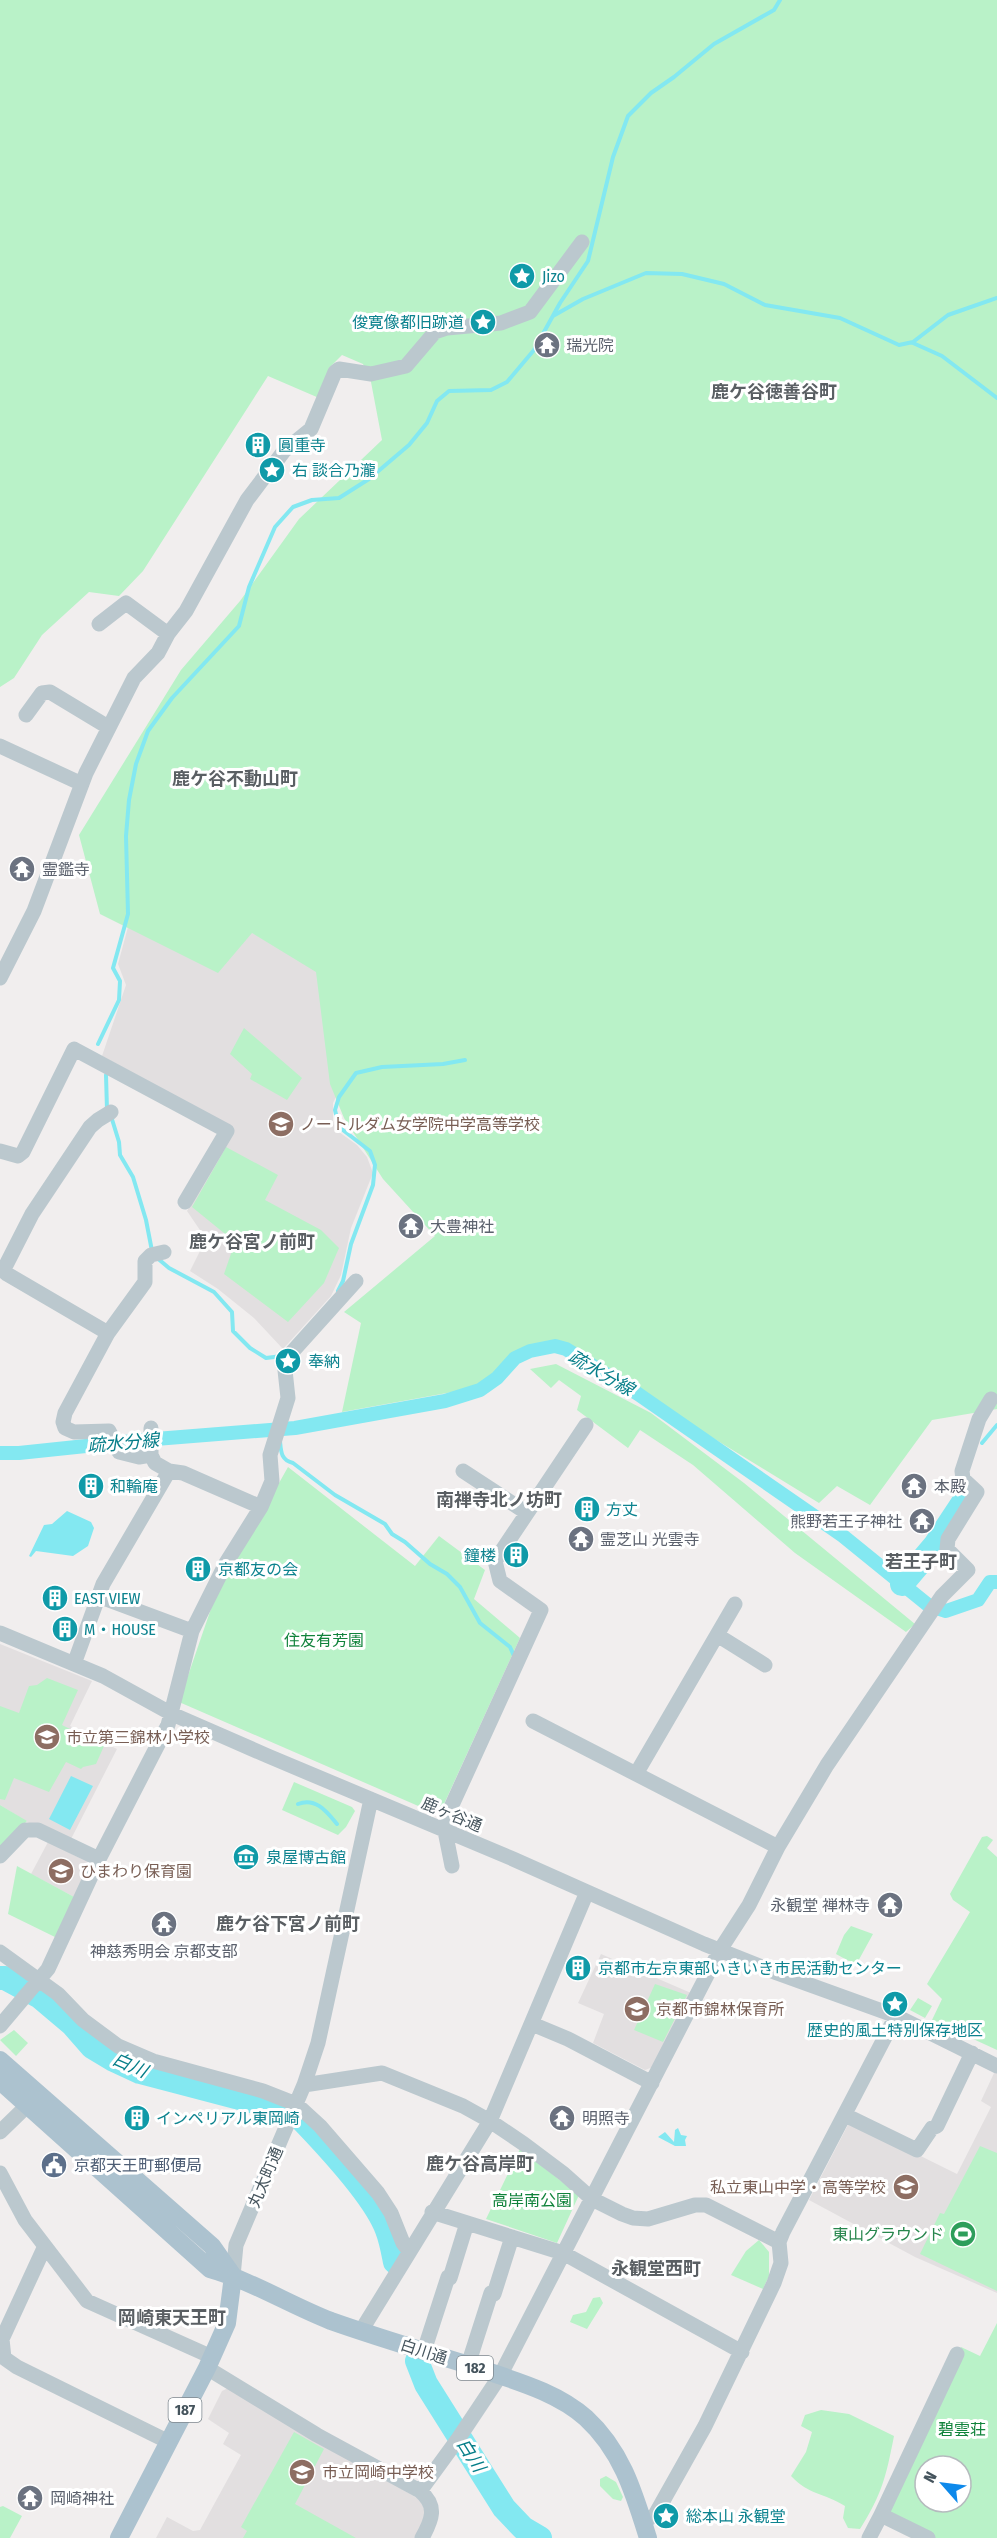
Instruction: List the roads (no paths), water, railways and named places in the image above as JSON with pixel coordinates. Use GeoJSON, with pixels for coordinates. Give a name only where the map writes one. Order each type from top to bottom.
{"type":"FeatureCollection","features":[{"type":"Feature","properties":{"kind":"main road","name":"白川通"},"geometry":{"type":"LineString","coordinates":[[0,2060],[32,2100],[210,2269],[233,2276],[329,2320],[468,2365],[551,2395],[585,2417],[616,2453],[630,2480],[645,2530]]}},
{"type":"Feature","properties":{"kind":"main road","name":"白川通"},"geometry":{"type":"LineString","coordinates":[[0,2081],[32,2100]]}},
{"type":"Feature","properties":{"kind":"main road","name":"丸太町通"},"geometry":{"type":"LineString","coordinates":[[119,2538],[209,2363],[227,2323],[233,2276]]}},
{"type":"Feature","properties":{"kind":"street"},"geometry":{"type":"LineString","coordinates":[[0,978],[34,911],[82,784],[134,678],[158,653],[196,593],[247,500],[285,451],[311,429],[335,372],[339,369],[371,374],[406,366],[435,333],[447,328],[501,323],[530,312],[582,242]]}},
{"type":"Feature","properties":{"kind":"street"},"geometry":{"type":"LineString","coordinates":[[99,624],[126,603],[168,634]]}},
{"type":"Feature","properties":{"kind":"street"},"geometry":{"type":"LineString","coordinates":[[26,715],[42,693],[50,692],[108,727]]}},
{"type":"Feature","properties":{"kind":"street"},"geometry":{"type":"LineString","coordinates":[[0,746],[82,784]]}},
{"type":"Feature","properties":{"kind":"street"},"geometry":{"type":"LineString","coordinates":[[0,1151],[18,1156],[23,1152],[74,1048],[227,1131],[185,1202]]}},
{"type":"Feature","properties":{"kind":"street"},"geometry":{"type":"LineString","coordinates":[[108,1333],[2,1269],[32,1214],[90,1127],[109,1113]]}},
{"type":"Feature","properties":{"kind":"street"},"geometry":{"type":"LineString","coordinates":[[158,1253],[145,1261],[145,1282],[108,1333],[65,1413],[63,1422],[65,1428],[74,1432],[109,1431],[119,1452],[139,1456],[151,1440],[155,1463],[169,1471],[183,1473],[261,1507]]}},
{"type":"Feature","properties":{"kind":"street"},"geometry":{"type":"LineString","coordinates":[[0,2026],[48,1969],[99,1859],[172,1714],[192,1631],[226,1563],[261,1507],[272,1481],[270,1455],[288,1398],[284,1361],[356,1281]]}},
{"type":"Feature","properties":{"kind":"street"},"geometry":{"type":"LineString","coordinates":[[420,2491],[500,2376],[720,1950],[749,1905],[778,1847],[826,1765],[934,1608],[968,1570],[947,1549],[948,1539],[977,1491],[963,1479],[962,1471],[979,1419],[991,1400]]}},
{"type":"Feature","properties":{"kind":"street"},"geometry":{"type":"LineString","coordinates":[[452,1866],[446,1831],[447,1816],[541,1610],[500,1581],[495,1561],[586,1425]]}},
{"type":"Feature","properties":{"kind":"street"},"geometry":{"type":"LineString","coordinates":[[74,1664],[103,1584],[169,1471]]}},
{"type":"Feature","properties":{"kind":"street"},"geometry":{"type":"LineString","coordinates":[[463,1471],[527,1513]]}},
{"type":"Feature","properties":{"kind":"street"},"geometry":{"type":"LineString","coordinates":[[98,1596],[192,1631]]}},
{"type":"Feature","properties":{"kind":"street"},"geometry":{"type":"LineString","coordinates":[[636,1774],[735,1604]]}},
{"type":"Feature","properties":{"kind":"street","name":"鹿ヶ谷通"},"geometry":{"type":"LineString","coordinates":[[0,1633],[103,1676],[172,1714],[720,1950],[896,2016],[997,2066]]}},
{"type":"Feature","properties":{"kind":"street"},"geometry":{"type":"LineString","coordinates":[[717,1635],[765,1665]]}},
{"type":"Feature","properties":{"kind":"street"},"geometry":{"type":"LineString","coordinates":[[532,1721],[778,1847]]}},
{"type":"Feature","properties":{"kind":"street","name":"丸太町通"},"geometry":{"type":"LineString","coordinates":[[233,2276],[236,2245],[304,2085],[318,2043],[371,1799]]}},
{"type":"Feature","properties":{"kind":"street"},"geometry":{"type":"LineString","coordinates":[[0,1856],[25,1830],[38,1830],[99,1859]]}},
{"type":"Feature","properties":{"kind":"street"},"geometry":{"type":"LineString","coordinates":[[362,2331],[432,2212],[490,2121],[587,1892]]}},
{"type":"Feature","properties":{"kind":"street"},"geometry":{"type":"LineString","coordinates":[[0,1952],[38,1983],[58,1994],[83,2020],[118,2046],[153,2061],[263,2091],[296,2104],[320,2126],[378,2193],[409,2251]]}},
{"type":"Feature","properties":{"kind":"street"},"geometry":{"type":"LineString","coordinates":[[645,2530],[705,2426],[742,2352],[781,2263],[779,2242],[896,2016]]}},
{"type":"Feature","properties":{"kind":"street"},"geometry":{"type":"LineString","coordinates":[[532,2024],[568,2039],[652,2083]]}},
{"type":"Feature","properties":{"kind":"street"},"geometry":{"type":"LineString","coordinates":[[845,2115],[917,2150],[932,2128],[937,2126],[972,2053]]}},
{"type":"Feature","properties":{"kind":"street"},"geometry":{"type":"LineString","coordinates":[[304,2085],[382,2073],[463,2106],[490,2121],[548,2162],[592,2199],[633,2218],[648,2219],[695,2205],[706,2205],[779,2242]]}},
{"type":"Feature","properties":{"kind":"street"},"geometry":{"type":"LineString","coordinates":[[0,2132],[32,2100]]}},
{"type":"Feature","properties":{"kind":"street"},"geometry":{"type":"LineString","coordinates":[[0,2173],[26,2220],[87,2301],[209,2363],[317,2435],[420,2491],[430,2500],[432,2507],[428,2536]]}},
{"type":"Feature","properties":{"kind":"street"},"geometry":{"type":"LineString","coordinates":[[432,2212],[563,2253],[742,2352]]}},
{"type":"Feature","properties":{"kind":"street"},"geometry":{"type":"LineString","coordinates":[[424,2351],[466,2223]]}},
{"type":"Feature","properties":{"kind":"street"},"geometry":{"type":"LineString","coordinates":[[468,2365],[512,2237]]}},
{"type":"Feature","properties":{"kind":"street"},"geometry":{"type":"LineString","coordinates":[[45,2246],[2,2339],[4,2358],[17,2367],[169,2442]]}},
{"type":"Feature","properties":{"kind":"street"},"geometry":{"type":"LineString","coordinates":[[869,2538],[957,2354]]}},
{"type":"Feature","properties":{"kind":"street"},"geometry":{"type":"LineString","coordinates":[[881,2515],[928,2538]]}},
{"type":"Feature","properties":{"kind":"water"},"geometry":{"type":"Polygon","coordinates":[[[67,1511],[91,1522],[94,1528],[88,1546],[73,1556],[36,1551],[31,1557],[29,1556],[44,1525],[52,1524],[67,1511]]]}},
{"type":"Feature","properties":{"kind":"water"},"geometry":{"type":"Polygon","coordinates":[[[71,1776],[93,1786],[70,1830],[49,1819],[71,1776]]]}},
{"type":"Feature","properties":{"kind":"water"},"geometry":{"type":"Polygon","coordinates":[[[678,2128],[681,2135],[687,2136],[686,2146],[675,2146],[658,2137],[665,2132],[674,2142],[675,2130],[678,2128]]]}},
{"type":"Feature","properties":{"kind":"waterway"},"geometry":{"type":"LineString","coordinates":[[98,1044],[119,1000],[120,981],[113,968],[128,914],[126,836],[129,800],[136,764],[148,731],[172,698],[239,626],[249,587],[275,527],[293,507],[312,500],[339,498],[369,479],[409,445],[427,423],[437,401],[449,391],[491,390],[507,382],[534,350],[560,303],[588,261],[613,157],[628,116],[651,93],[714,44],[774,10],[780,0]]}},
{"type":"Feature","properties":{"kind":"waterway"},"geometry":{"type":"LineString","coordinates":[[553,316],[583,299],[646,273],[682,274],[724,284],[765,305],[840,318],[899,345],[913,342],[948,315],[997,298]]}},
{"type":"Feature","properties":{"kind":"waterway"},"geometry":{"type":"LineString","coordinates":[[913,343],[942,356],[997,398]]}},
{"type":"Feature","properties":{"kind":"waterway"},"geometry":{"type":"LineString","coordinates":[[338,1291],[343,1281],[351,1244],[373,1185],[375,1165],[370,1151],[339,1127],[335,1110],[339,1097],[356,1073],[382,1067],[443,1064],[465,1060]]}},
{"type":"Feature","properties":{"kind":"waterway"},"geometry":{"type":"LineString","coordinates":[[106,1075],[107,1110]]}},
{"type":"Feature","properties":{"kind":"waterway"},"geometry":{"type":"LineString","coordinates":[[111,1116],[119,1142],[120,1155],[133,1177],[146,1220],[152,1251]]}},
{"type":"Feature","properties":{"kind":"waterway"},"geometry":{"type":"LineString","coordinates":[[156,1257],[169,1268],[214,1292],[232,1312],[233,1331],[250,1348],[266,1358],[282,1356]]}},
{"type":"Feature","properties":{"kind":"waterway","name":"疏水分線"},"geometry":{"type":"LineString","coordinates":[[0,1453],[295,1428],[445,1401],[480,1390],[497,1378],[515,1358],[530,1351],[555,1346],[566,1349],[638,1394],[843,1536],[928,1605],[946,1611],[978,1600],[990,1582],[997,1582]]}},
{"type":"Feature","properties":{"kind":"waterway"},"geometry":{"type":"LineString","coordinates":[[982,1443],[997,1425]]}},
{"type":"Feature","properties":{"kind":"waterway"},"geometry":{"type":"LineString","coordinates":[[280,1441],[281,1452],[286,1460],[335,1495],[385,1524],[392,1534],[430,1564],[447,1574],[460,1587],[480,1623],[510,1647],[514,1656]]}},
{"type":"Feature","properties":{"kind":"waterway"},"geometry":{"type":"LineString","coordinates":[[902,1584],[935,1545],[964,1501]]}},
{"type":"Feature","properties":{"kind":"waterway"},"geometry":{"type":"LineString","coordinates":[[298,1804],[304,1802],[316,1804],[337,1824]]}},
{"type":"Feature","properties":{"kind":"waterway","name":"白川"},"geometry":{"type":"LineString","coordinates":[[0,1978],[5,1978],[40,1997],[72,2024],[92,2047],[112,2059],[140,2072],[282,2109]]}},
{"type":"Feature","properties":{"kind":"waterway","name":"白川"},"geometry":{"type":"LineString","coordinates":[[301,2119],[349,2172],[372,2202],[387,2230],[395,2262]]}},
{"type":"Feature","properties":{"kind":"waterway","name":"白川"},"geometry":{"type":"LineString","coordinates":[[417,2361],[426,2384],[504,2508],[523,2528],[540,2538]]}},
{"type":"Feature","properties":{"kind":"place","name":"Jizo"},"geometry":{"type":"Point","coordinates":[522,276]}},
{"type":"Feature","properties":{"kind":"place","name":"俊寛像都旧跡道"},"geometry":{"type":"Point","coordinates":[483,322]}},
{"type":"Feature","properties":{"kind":"place","name":"瑞光院"},"geometry":{"type":"Point","coordinates":[547,345]}},
{"type":"Feature","properties":{"kind":"place","name":"圓重寺"},"geometry":{"type":"Point","coordinates":[258,445]}},
{"type":"Feature","properties":{"kind":"place","name":"右 談合乃瀧"},"geometry":{"type":"Point","coordinates":[272,470]}},
{"type":"Feature","properties":{"kind":"place","name":"霊鑑寺"},"geometry":{"type":"Point","coordinates":[22,869]}},
{"type":"Feature","properties":{"kind":"place","name":"ノートルダム女学院中学高等学校"},"geometry":{"type":"Point","coordinates":[281,1124]}},
{"type":"Feature","properties":{"kind":"place","name":"大豊神社"},"geometry":{"type":"Point","coordinates":[411,1226]}},
{"type":"Feature","properties":{"kind":"place","name":"奉納"},"geometry":{"type":"Point","coordinates":[288,1361]}},
{"type":"Feature","properties":{"kind":"place","name":"和輪庵"},"geometry":{"type":"Point","coordinates":[91,1486]}},
{"type":"Feature","properties":{"kind":"place","name":"本殿"},"geometry":{"type":"Point","coordinates":[914,1486]}},
{"type":"Feature","properties":{"kind":"place","name":"方丈"},"geometry":{"type":"Point","coordinates":[587,1509]}},
{"type":"Feature","properties":{"kind":"place","name":"熊野若王子神社"},"geometry":{"type":"Point","coordinates":[922,1521]}},
{"type":"Feature","properties":{"kind":"place","name":"霊芝山 光雲寺"},"geometry":{"type":"Point","coordinates":[581,1539]}},
{"type":"Feature","properties":{"kind":"place","name":"鐘楼"},"geometry":{"type":"Point","coordinates":[516,1555]}},
{"type":"Feature","properties":{"kind":"place","name":"京都友の会"},"geometry":{"type":"Point","coordinates":[198,1569]}},
{"type":"Feature","properties":{"kind":"place","name":"EAST VIEW"},"geometry":{"type":"Point","coordinates":[55,1598]}},
{"type":"Feature","properties":{"kind":"place","name":"M・HOUSE"},"geometry":{"type":"Point","coordinates":[65,1629]}},
{"type":"Feature","properties":{"kind":"place","name":"市立第三錦林小学校"},"geometry":{"type":"Point","coordinates":[47,1737]}},
{"type":"Feature","properties":{"kind":"place","name":"泉屋博古館"},"geometry":{"type":"Point","coordinates":[246,1857]}},
{"type":"Feature","properties":{"kind":"place","name":"ひまわり保育園"},"geometry":{"type":"Point","coordinates":[61,1871]}},
{"type":"Feature","properties":{"kind":"place","name":"永観堂 禅林寺"},"geometry":{"type":"Point","coordinates":[890,1905]}},
{"type":"Feature","properties":{"kind":"place","name":"神慈秀明会 京都支部"},"geometry":{"type":"Point","coordinates":[164,1924]}},
{"type":"Feature","properties":{"kind":"place","name":"京都市左京東部いきいき市民活動センター"},"geometry":{"type":"Point","coordinates":[578,1968]}},
{"type":"Feature","properties":{"kind":"place","name":"歴史的風土特別保存地区"},"geometry":{"type":"Point","coordinates":[895,2004]}},
{"type":"Feature","properties":{"kind":"place","name":"京都市錦林保育所"},"geometry":{"type":"Point","coordinates":[637,2009]}},
{"type":"Feature","properties":{"kind":"place","name":"インペリアル東岡崎"},"geometry":{"type":"Point","coordinates":[137,2118]}},
{"type":"Feature","properties":{"kind":"place","name":"明照寺"},"geometry":{"type":"Point","coordinates":[562,2118]}},
{"type":"Feature","properties":{"kind":"place","name":"京都天王町郵便局"},"geometry":{"type":"Point","coordinates":[54,2165]}},
{"type":"Feature","properties":{"kind":"place","name":"私立東山中学・高等学校"},"geometry":{"type":"Point","coordinates":[906,2187]}},
{"type":"Feature","properties":{"kind":"place","name":"東山グラウンド"},"geometry":{"type":"Point","coordinates":[963,2234]}},
{"type":"Feature","properties":{"kind":"place","name":"市立岡崎中学校"},"geometry":{"type":"Point","coordinates":[302,2472]}},
{"type":"Feature","properties":{"kind":"place","name":"岡崎神社"},"geometry":{"type":"Point","coordinates":[30,2498]}},
{"type":"Feature","properties":{"kind":"place","name":"総本山 永観堂"},"geometry":{"type":"Point","coordinates":[666,2516]}},
{"type":"Feature","properties":{"kind":"district","name":"鹿ケ谷徳善谷町"},"geometry":{"type":"Point","coordinates":[774,392]}},
{"type":"Feature","properties":{"kind":"district","name":"鹿ケ谷不動山町"},"geometry":{"type":"Point","coordinates":[235,779]}},
{"type":"Feature","properties":{"kind":"district","name":"鹿ケ谷宮ノ前町"},"geometry":{"type":"Point","coordinates":[252,1242]}},
{"type":"Feature","properties":{"kind":"district","name":"南禅寺北ノ坊町"},"geometry":{"type":"Point","coordinates":[499,1500]}},
{"type":"Feature","properties":{"kind":"district","name":"若王子町"},"geometry":{"type":"Point","coordinates":[921,1562]}},
{"type":"Feature","properties":{"kind":"district","name":"鹿ケ谷下宮ノ前町"},"geometry":{"type":"Point","coordinates":[288,1924]}},
{"type":"Feature","properties":{"kind":"district","name":"鹿ケ谷高岸町"},"geometry":{"type":"Point","coordinates":[480,2164]}},
{"type":"Feature","properties":{"kind":"district","name":"永観堂西町"},"geometry":{"type":"Point","coordinates":[656,2269]}},
{"type":"Feature","properties":{"kind":"district","name":"岡崎東天王町"},"geometry":{"type":"Point","coordinates":[172,2318]}},
{"type":"Feature","properties":{"kind":"park label","name":"住友有芳園"},"geometry":{"type":"Point","coordinates":[324,1640]}},
{"type":"Feature","properties":{"kind":"park label","name":"高岸南公園"},"geometry":{"type":"Point","coordinates":[532,2200]}},
{"type":"Feature","properties":{"kind":"park label","name":"碧雲荘"},"geometry":{"type":"Point","coordinates":[962,2429]}}]}
